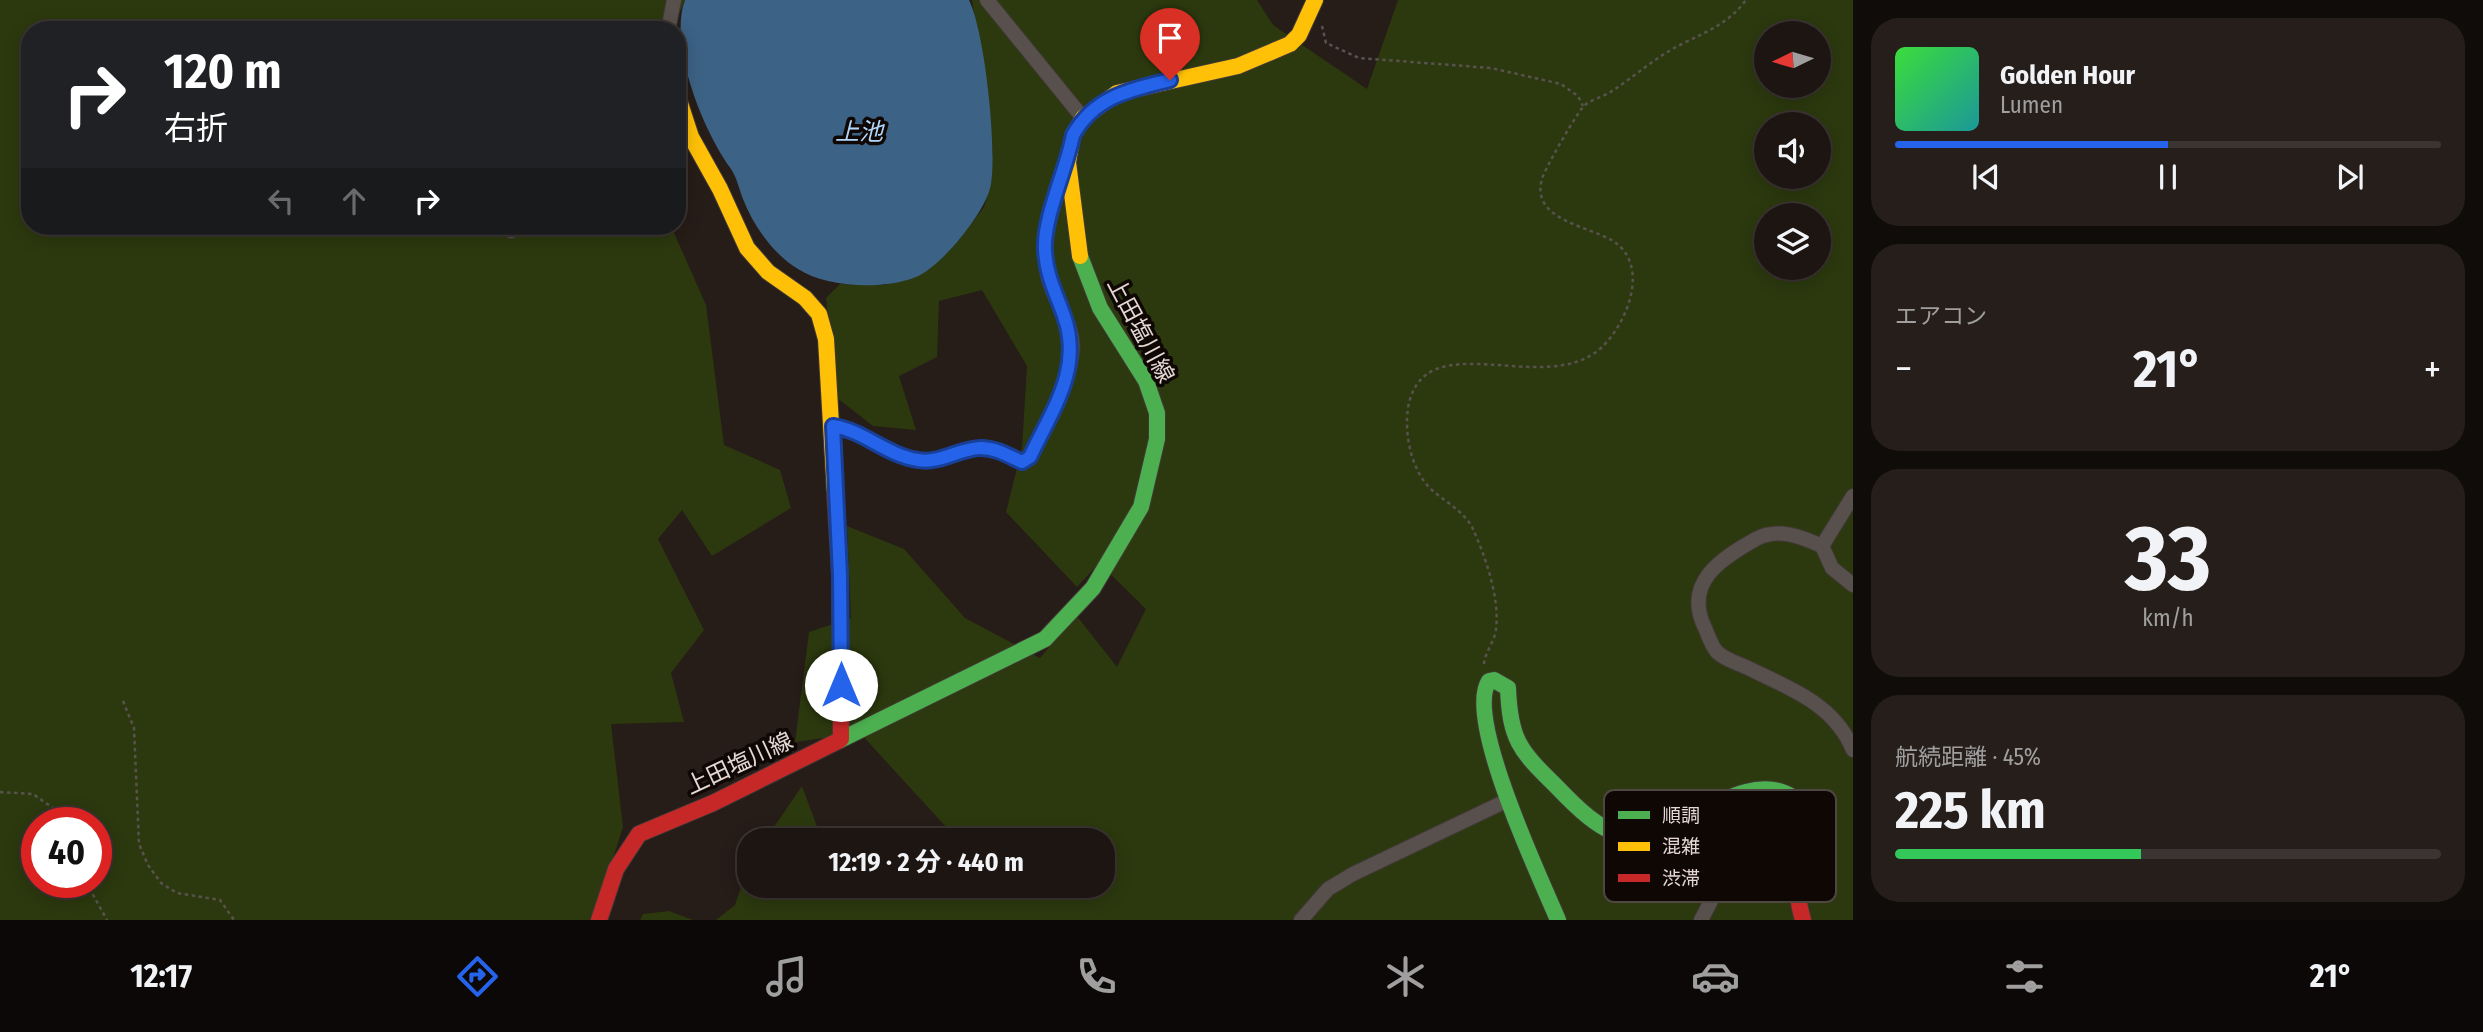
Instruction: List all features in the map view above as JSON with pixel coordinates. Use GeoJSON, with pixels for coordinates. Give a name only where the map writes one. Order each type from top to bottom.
{"type":"FeatureCollection","features":[{"type":"Feature","properties":{"kind":"street"},"geometry":{"type":"LineString","coordinates":[[670,21],[674,0]]}},
{"type":"Feature","properties":{"kind":"street"},"geometry":{"type":"LineString","coordinates":[[987,0],[1083,118],[1117,93],[1266,57],[1290,44],[1299,35],[1315,0]]}},
{"type":"Feature","properties":{"kind":"street","name":"上田塩川線"},"geometry":{"type":"LineString","coordinates":[[599,920],[616,869],[627,848],[639,834],[713,803],[1045,639],[1093,588],[1141,507],[1157,439],[1157,413],[1146,381],[1100,307],[1078,250],[1068,162],[1073,135],[1083,118]]}},
{"type":"Feature","properties":{"kind":"street"},"geometry":{"type":"LineString","coordinates":[[686,122],[691,137],[720,189],[747,248],[768,272],[805,298],[819,314],[826,339],[840,575],[841,739]]}},
{"type":"Feature","properties":{"kind":"street"},"geometry":{"type":"LineString","coordinates":[[833,426],[853,429],[891,452],[919,461],[944,459],[979,448],[999,451],[1022,462],[1030,457],[1064,387],[1073,351],[1065,317],[1048,279],[1044,246],[1068,162]]}},
{"type":"Feature","properties":{"kind":"street"},"geometry":{"type":"LineString","coordinates":[[1822,546],[1853,496]]}},
{"type":"Feature","properties":{"kind":"street"},"geometry":{"type":"LineString","coordinates":[[1853,585],[1832,568],[1822,546],[1792,533],[1759,537],[1719,562],[1698,590],[1697,610],[1717,652],[1822,705],[1847,734],[1853,750]]}},
{"type":"Feature","properties":{"kind":"street"},"geometry":{"type":"LineString","coordinates":[[1558,920],[1508,800],[1482,714],[1484,686],[1494,680],[1508,688],[1511,729],[1539,769],[1604,828]]}},
{"type":"Feature","properties":{"kind":"street"},"geometry":{"type":"LineString","coordinates":[[1301,920],[1328,889],[1353,874],[1508,800]]}},
{"type":"Feature","properties":{"kind":"street"},"geometry":{"type":"LineString","coordinates":[[1701,920],[1710,902]]}},
{"type":"Feature","properties":{"kind":"street"},"geometry":{"type":"LineString","coordinates":[[1801,902],[1803,920]]}},
{"type":"Feature","properties":{"kind":"path"},"geometry":{"type":"LineString","coordinates":[[1315,0],[1326,43],[1342,53],[1359,58],[1491,68],[1561,84],[1578,96],[1583,106]]}},
{"type":"Feature","properties":{"kind":"path"},"geometry":{"type":"LineString","coordinates":[[1484,686],[1485,659],[1496,630],[1493,600],[1483,555],[1470,524],[1420,477],[1412,456],[1408,409],[1424,375],[1439,366],[1498,364],[1529,369],[1554,368],[1577,363],[1593,353],[1617,328],[1630,303],[1633,280],[1627,258],[1616,243],[1564,222],[1546,207],[1541,195],[1541,180],[1552,155],[1583,106],[1610,93],[1681,44],[1721,26],[1746,0]]}},
{"type":"Feature","properties":{"kind":"path"},"geometry":{"type":"LineString","coordinates":[[123,701],[134,728],[139,844],[148,866],[161,883],[177,893],[220,900],[234,920]]}},
{"type":"Feature","properties":{"kind":"path"},"geometry":{"type":"LineString","coordinates":[[0,792],[33,794],[52,807]]}},
{"type":"Feature","properties":{"kind":"path"},"geometry":{"type":"LineString","coordinates":[[95,898],[107,920]]}},
{"type":"Feature","properties":{"kind":"green space"},"geometry":{"type":"Polygon","coordinates":[[[0,0],[685,0],[681,10],[668,21],[21,21],[21,235],[675,235],[706,305],[724,445],[780,470],[791,508],[712,556],[682,510],[658,539],[704,630],[671,673],[684,722],[611,724],[623,827],[593,920],[0,920],[0,0]]]}},
{"type":"Feature","properties":{"kind":"green space"},"geometry":{"type":"Polygon","coordinates":[[[972,0],[1257,0],[1273,25],[1367,89],[1398,0],[1853,0],[1853,920],[716,920],[735,905],[737,898],[1115,898],[1115,828],[947,828],[860,733],[795,742],[809,632],[851,618],[847,526],[904,549],[965,618],[1040,658],[1076,615],[1117,667],[1146,609],[1099,563],[1077,587],[1006,512],[1022,448],[1027,366],[982,290],[939,301],[937,357],[899,376],[916,430],[873,426],[837,398],[826,298],[840,284],[885,285],[959,240],[984,207],[991,184],[990,124],[972,0]]]}},
{"type":"Feature","properties":{"kind":"green space"},"geometry":{"type":"Polygon","coordinates":[[[802,786],[818,828],[773,828],[802,786]]]}},
{"type":"Feature","properties":{"kind":"green space"},"geometry":{"type":"Polygon","coordinates":[[[669,911],[693,920],[640,920],[643,914],[669,911]]]}},
{"type":"Feature","properties":{"kind":"water","name":"上池"},"geometry":{"type":"Polygon","coordinates":[[[685,0],[969,0],[985,63],[992,144],[991,184],[988,195],[972,223],[938,262],[916,277],[903,281],[873,285],[840,283],[810,275],[789,263],[765,238],[752,219],[735,176],[700,112],[686,67],[686,21],[681,19],[685,0]]]}},
{"type":"Feature","properties":{"kind":"traffic: fast"},"geometry":{"type":"LineString","coordinates":[[840,740],[1045,639],[1093,588],[1141,507],[1157,439],[1157,413],[1146,381],[1100,308],[1080,256]]}},
{"type":"Feature","properties":{"kind":"traffic: fast"},"geometry":{"type":"LineString","coordinates":[[1558,920],[1507,798],[1495,761],[1484,700],[1489,681],[1494,680],[1508,688],[1514,732],[1525,752],[1571,801],[1604,828]]}},
{"type":"Feature","properties":{"kind":"traffic: fast"},"geometry":{"type":"LineString","coordinates":[[1753,790],[1774,790]]}},
{"type":"Feature","properties":{"kind":"traffic: slow"},"geometry":{"type":"LineString","coordinates":[[1080,256],[1068,162],[1073,135],[1083,118],[1117,93],[1238,66],[1290,44],[1299,35],[1315,0]]}},
{"type":"Feature","properties":{"kind":"traffic: slow"},"geometry":{"type":"LineString","coordinates":[[686,122],[691,137],[720,189],[747,248],[768,272],[805,298],[819,314],[826,339],[835,493]]}},
{"type":"Feature","properties":{"kind":"traffic: jam"},"geometry":{"type":"LineString","coordinates":[[835,493],[840,575],[841,739]]}},
{"type":"Feature","properties":{"kind":"traffic: jam"},"geometry":{"type":"LineString","coordinates":[[599,920],[616,869],[639,834],[713,803],[840,740]]}},
{"type":"Feature","properties":{"kind":"traffic: jam"},"geometry":{"type":"LineString","coordinates":[[1799,902],[1803,920]]}},
{"type":"Feature","properties":{"kind":"route"},"geometry":{"type":"LineString","coordinates":[[841,685],[840,575],[833,426],[853,429],[891,452],[919,461],[944,459],[979,448],[999,451],[1022,462],[1030,457],[1064,387],[1073,351],[1065,317],[1048,279],[1044,246],[1073,135],[1083,118],[1097,105],[1117,93],[1170,80]]}}]}
